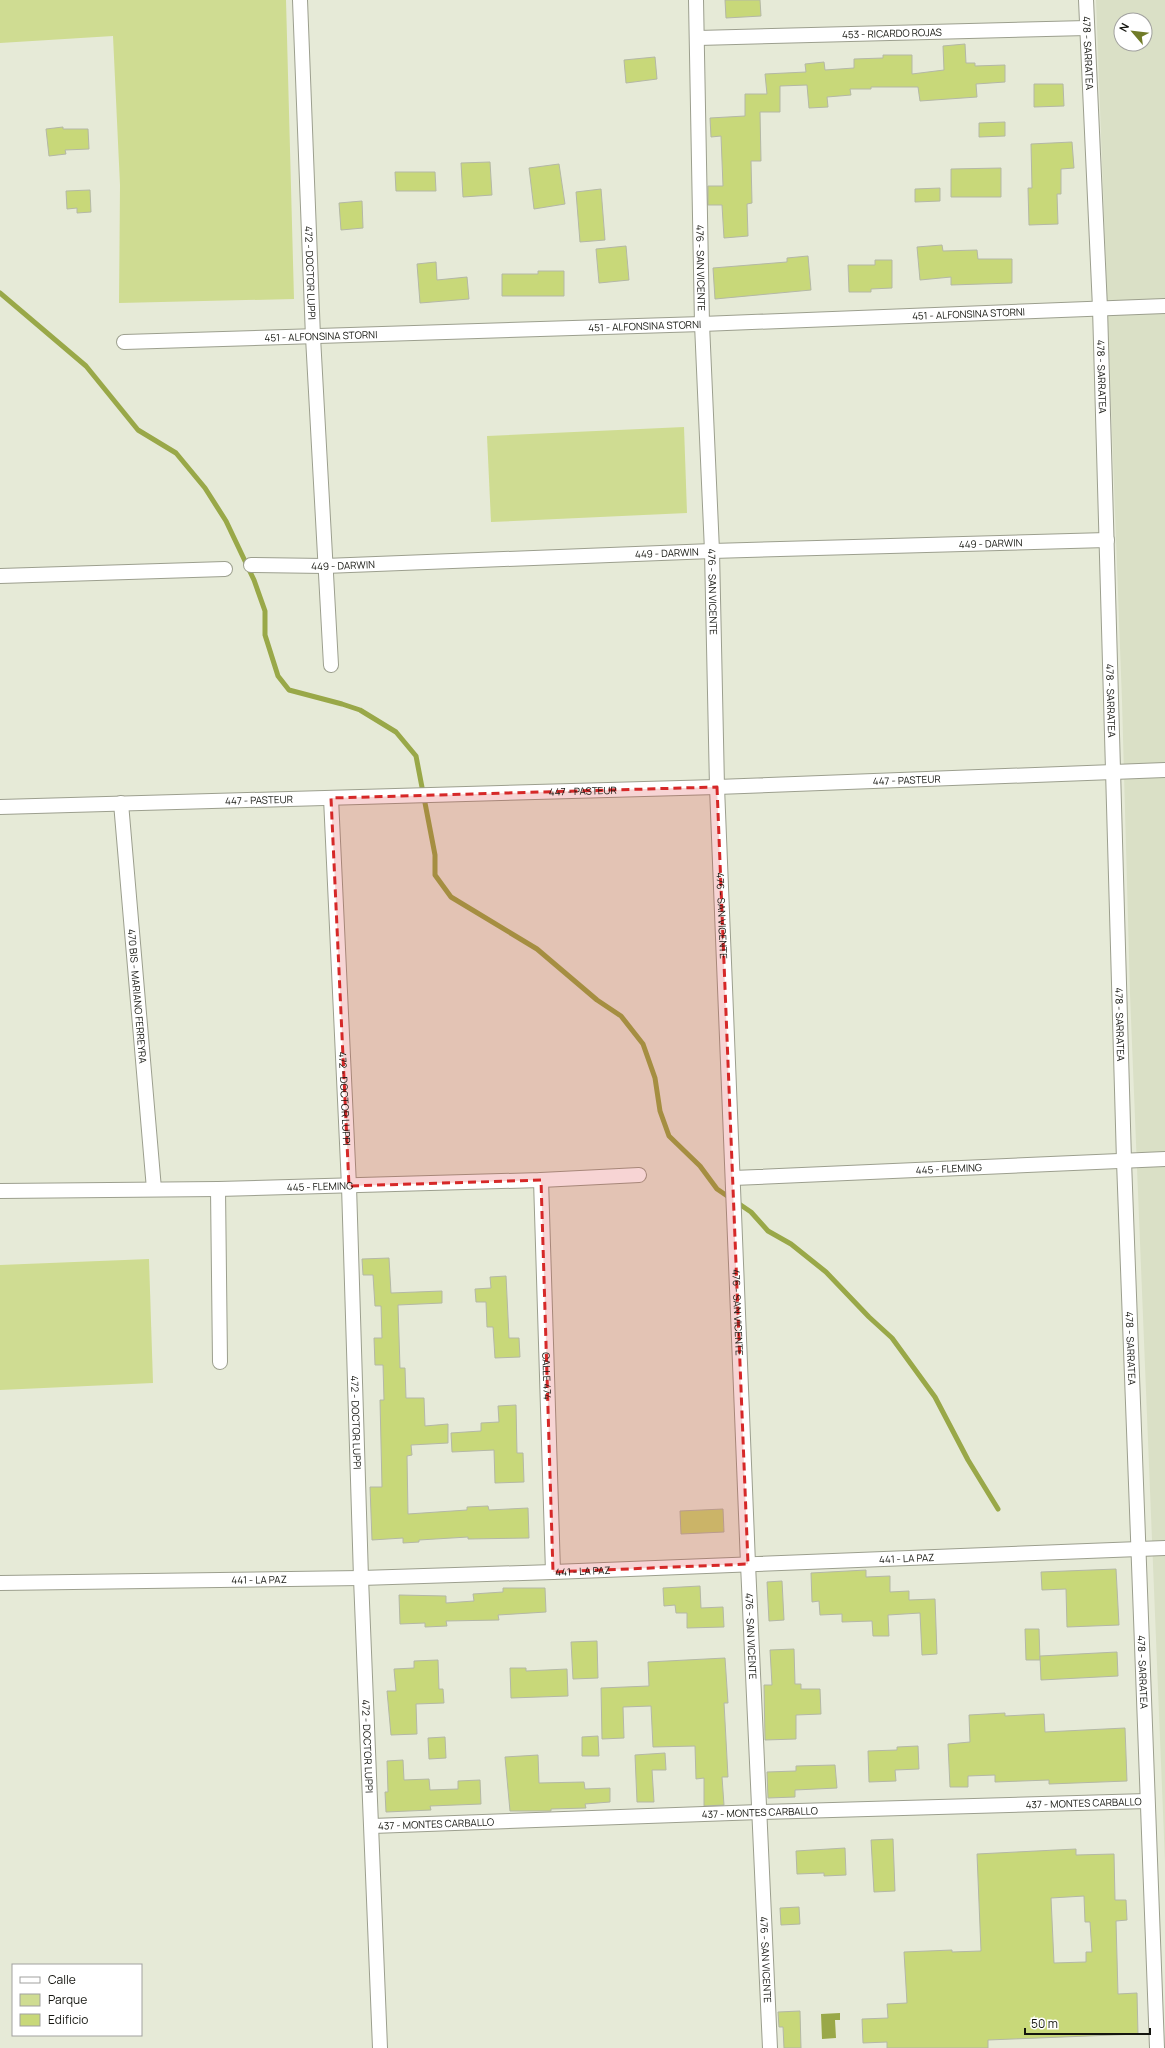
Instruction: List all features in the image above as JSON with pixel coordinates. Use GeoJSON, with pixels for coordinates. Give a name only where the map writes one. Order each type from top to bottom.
{"type":"FeatureCollection","features":[{"type":"Feature","properties":{"kind":"street","name":"472 - DOCTOR LUPPI"},"geometry":{"type":"LineString","coordinates":[[300,0],[313,337],[331,665]]}},
{"type":"Feature","properties":{"kind":"street","name":"476 - SAN VICENTE"},"geometry":{"type":"LineString","coordinates":[[696,0],[698,38],[702,324],[712,551],[717,787],[748,1564],[770,2048]]}},
{"type":"Feature","properties":{"kind":"street","name":"478 - SARRATEA"},"geometry":{"type":"LineString","coordinates":[[1086,0],[1100,308],[1124,1161],[1157,2048]]}},
{"type":"Feature","properties":{"kind":"street","name":"453 - RICARDO ROJAS"},"geometry":{"type":"LineString","coordinates":[[698,38],[1087,28]]}},
{"type":"Feature","properties":{"kind":"street","name":"451 - ALFONSINA STORNI"},"geometry":{"type":"LineString","coordinates":[[124,342],[702,324],[1165,306]]}},
{"type":"Feature","properties":{"kind":"street","name":"449 - DARWIN"},"geometry":{"type":"LineString","coordinates":[[251,565],[325,566],[712,551],[1107,540]]}},
{"type":"Feature","properties":{"kind":"street"},"geometry":{"type":"LineString","coordinates":[[0,576],[225,569]]}},
{"type":"Feature","properties":{"kind":"street","name":"447 - PASTEUR"},"geometry":{"type":"LineString","coordinates":[[0,807],[717,787],[1165,770]]}},
{"type":"Feature","properties":{"kind":"street","name":"472 - DOCTOR LUPPI"},"geometry":{"type":"LineString","coordinates":[[331,798],[349,1186],[361,1578],[380,2048]]}},
{"type":"Feature","properties":{"kind":"street","name":"470 BIS - MARIANO FERREYRA"},"geometry":{"type":"LineString","coordinates":[[121,803],[154,1189]]}},
{"type":"Feature","properties":{"kind":"street","name":"445 - FLEMING"},"geometry":{"type":"LineString","coordinates":[[733,1180],[1165,1159]]}},
{"type":"Feature","properties":{"kind":"street","name":"445 - FLEMING"},"geometry":{"type":"LineString","coordinates":[[0,1191],[349,1186],[541,1180],[639,1175]]}},
{"type":"Feature","properties":{"kind":"street","name":"CALLE 474"},"geometry":{"type":"LineString","coordinates":[[541,1180],[553,1572]]}},
{"type":"Feature","properties":{"kind":"street"},"geometry":{"type":"LineString","coordinates":[[218,1189],[220,1362]]}},
{"type":"Feature","properties":{"kind":"street","name":"441 - LA PAZ"},"geometry":{"type":"LineString","coordinates":[[0,1583],[361,1578],[1165,1548]]}},
{"type":"Feature","properties":{"kind":"street","name":"437 - MONTES CARBALLO"},"geometry":{"type":"LineString","coordinates":[[372,1826],[760,1812],[1147,1801]]}},
{"type":"Feature","properties":{"kind":"highlighted area"},"geometry":{"type":"Polygon","coordinates":[[[717,787],[748,1564],[553,1572],[541,1180],[349,1186],[331,798],[717,787]]]}},
{"type":"Feature","properties":{"kind":"shaded area"},"geometry":{"type":"Polygon","coordinates":[[[1096,0],[1165,0],[1165,1862],[1130,994],[1122,701],[1096,0]]]}},
{"type":"Feature","properties":{"kind":"shaded area"},"geometry":{"type":"Polygon","coordinates":[[[840,2013],[840,2020],[835,2020],[836,2038],[822,2039],[821,2014],[840,2013]]]}},
{"type":"Feature","properties":{"kind":"green space"},"geometry":{"type":"Polygon","coordinates":[[[0,0],[286,0],[294,299],[119,303],[120,185],[113,36],[0,43],[0,0]]]}},
{"type":"Feature","properties":{"kind":"green space"},"geometry":{"type":"Polygon","coordinates":[[[684,427],[687,513],[491,522],[487,436],[684,427]]]}},
{"type":"Feature","properties":{"kind":"green space"},"geometry":{"type":"Polygon","coordinates":[[[149,1259],[153,1383],[0,1390],[0,1265],[149,1259]]]}},
{"type":"Feature","properties":{"kind":"building"},"geometry":{"type":"Polygon","coordinates":[[[725,0],[760,0],[761,16],[726,18],[725,0]]]}},
{"type":"Feature","properties":{"kind":"building"},"geometry":{"type":"Polygon","coordinates":[[[965,44],[966,63],[975,63],[975,66],[1005,65],[1005,82],[976,84],[977,97],[920,101],[918,87],[871,87],[871,89],[850,89],[851,95],[827,97],[828,107],[809,108],[807,85],[780,86],[780,112],[760,112],[761,161],[751,161],[752,203],[747,204],[748,236],[724,238],[722,205],[708,205],[708,186],[723,186],[721,136],[711,137],[710,118],[745,116],[745,94],[767,94],[765,74],[806,72],[805,64],[824,62],[825,70],[854,68],[854,59],[883,58],[883,55],[912,55],[912,74],[944,70],[943,46],[965,44]]]}},
{"type":"Feature","properties":{"kind":"building"},"geometry":{"type":"Polygon","coordinates":[[[655,57],[657,79],[626,83],[624,60],[655,57]]]}},
{"type":"Feature","properties":{"kind":"building"},"geometry":{"type":"Polygon","coordinates":[[[1034,84],[1063,84],[1064,106],[1034,107],[1034,84]]]}},
{"type":"Feature","properties":{"kind":"building"},"geometry":{"type":"Polygon","coordinates":[[[1005,122],[1005,136],[979,137],[979,123],[1005,122]]]}},
{"type":"Feature","properties":{"kind":"building"},"geometry":{"type":"Polygon","coordinates":[[[63,127],[63,129],[88,129],[89,149],[65,150],[66,154],[49,156],[46,129],[63,127]]]}},
{"type":"Feature","properties":{"kind":"building"},"geometry":{"type":"Polygon","coordinates":[[[1072,142],[1074,168],[1061,169],[1061,194],[1057,194],[1058,224],[1029,225],[1028,188],[1032,188],[1031,144],[1072,142]]]}},
{"type":"Feature","properties":{"kind":"building"},"geometry":{"type":"Polygon","coordinates":[[[490,162],[492,195],[463,197],[461,163],[490,162]]]}},
{"type":"Feature","properties":{"kind":"building"},"geometry":{"type":"Polygon","coordinates":[[[559,164],[565,204],[534,209],[529,168],[559,164]]]}},
{"type":"Feature","properties":{"kind":"building"},"geometry":{"type":"Polygon","coordinates":[[[1001,168],[1001,197],[951,197],[951,169],[1001,168]]]}},
{"type":"Feature","properties":{"kind":"building"},"geometry":{"type":"Polygon","coordinates":[[[395,172],[435,172],[436,191],[396,191],[395,172]]]}},
{"type":"Feature","properties":{"kind":"building"},"geometry":{"type":"Polygon","coordinates":[[[940,188],[940,201],[915,202],[915,189],[940,188]]]}},
{"type":"Feature","properties":{"kind":"building"},"geometry":{"type":"Polygon","coordinates":[[[601,189],[605,240],[580,242],[576,192],[601,189]]]}},
{"type":"Feature","properties":{"kind":"building"},"geometry":{"type":"Polygon","coordinates":[[[90,190],[91,212],[77,213],[77,208],[67,209],[66,191],[90,190]]]}},
{"type":"Feature","properties":{"kind":"building"},"geometry":{"type":"Polygon","coordinates":[[[362,201],[363,228],[341,230],[339,203],[362,201]]]}},
{"type":"Feature","properties":{"kind":"building"},"geometry":{"type":"Polygon","coordinates":[[[942,245],[943,251],[977,250],[978,259],[1012,259],[1012,283],[951,285],[951,277],[920,280],[917,247],[942,245]]]}},
{"type":"Feature","properties":{"kind":"building"},"geometry":{"type":"Polygon","coordinates":[[[626,246],[629,280],[599,283],[596,249],[626,246]]]}},
{"type":"Feature","properties":{"kind":"building"},"geometry":{"type":"Polygon","coordinates":[[[808,256],[811,290],[715,299],[713,268],[787,262],[787,258],[808,256]]]}},
{"type":"Feature","properties":{"kind":"building"},"geometry":{"type":"Polygon","coordinates":[[[875,260],[892,260],[892,288],[871,289],[871,292],[849,292],[848,265],[875,265],[875,260]]]}},
{"type":"Feature","properties":{"kind":"building"},"geometry":{"type":"Polygon","coordinates":[[[436,262],[437,280],[467,277],[469,299],[420,303],[417,264],[436,262]]]}},
{"type":"Feature","properties":{"kind":"building"},"geometry":{"type":"Polygon","coordinates":[[[538,271],[564,271],[564,296],[502,296],[502,274],[538,274],[538,271]]]}},
{"type":"Feature","properties":{"kind":"building"},"geometry":{"type":"Polygon","coordinates":[[[389,1258],[391,1293],[442,1291],[442,1303],[398,1305],[400,1368],[405,1368],[406,1398],[424,1398],[425,1426],[448,1424],[448,1443],[411,1445],[412,1455],[407,1456],[408,1514],[467,1510],[467,1507],[488,1506],[489,1510],[528,1508],[529,1538],[468,1539],[468,1537],[419,1540],[419,1542],[403,1543],[403,1538],[372,1540],[370,1487],[382,1487],[380,1400],[384,1400],[383,1365],[375,1365],[374,1338],[382,1338],[381,1306],[375,1306],[373,1275],[363,1275],[362,1259],[389,1258]]]}},
{"type":"Feature","properties":{"kind":"building"},"geometry":{"type":"Polygon","coordinates":[[[506,1276],[509,1338],[519,1338],[520,1357],[495,1358],[493,1327],[487,1327],[486,1302],[476,1302],[475,1289],[491,1288],[490,1277],[506,1276]]]}},
{"type":"Feature","properties":{"kind":"building"},"geometry":{"type":"Polygon","coordinates":[[[516,1405],[517,1453],[523,1453],[524,1482],[495,1483],[494,1450],[452,1452],[451,1433],[481,1431],[481,1423],[499,1422],[498,1406],[516,1405]]]}},
{"type":"Feature","properties":{"kind":"building"},"geometry":{"type":"Polygon","coordinates":[[[723,1509],[724,1532],[681,1534],[680,1511],[723,1509]]]}},
{"type":"Feature","properties":{"kind":"building"},"geometry":{"type":"Polygon","coordinates":[[[1116,1569],[1119,1625],[1067,1627],[1066,1589],[1042,1590],[1041,1572],[1116,1569]]]}},
{"type":"Feature","properties":{"kind":"building"},"geometry":{"type":"Polygon","coordinates":[[[866,1570],[866,1577],[890,1576],[890,1592],[909,1591],[909,1600],[935,1599],[937,1654],[922,1655],[920,1613],[888,1615],[889,1636],[873,1636],[872,1621],[842,1622],[842,1614],[820,1615],[819,1601],[812,1602],[811,1573],[866,1570]]]}},
{"type":"Feature","properties":{"kind":"building"},"geometry":{"type":"Polygon","coordinates":[[[782,1581],[784,1620],[769,1621],[767,1582],[782,1581]]]}},
{"type":"Feature","properties":{"kind":"building"},"geometry":{"type":"Polygon","coordinates":[[[700,1586],[701,1608],[723,1607],[724,1627],[687,1628],[687,1613],[676,1613],[675,1605],[664,1606],[663,1588],[700,1586]]]}},
{"type":"Feature","properties":{"kind":"building"},"geometry":{"type":"Polygon","coordinates":[[[503,1588],[545,1588],[546,1612],[498,1615],[499,1620],[446,1621],[447,1626],[425,1627],[425,1623],[400,1624],[399,1595],[446,1596],[446,1603],[474,1601],[473,1594],[503,1592],[503,1588]]]}},
{"type":"Feature","properties":{"kind":"building"},"geometry":{"type":"Polygon","coordinates":[[[1025,1629],[1039,1629],[1040,1660],[1026,1660],[1025,1629]]]}},
{"type":"Feature","properties":{"kind":"building"},"geometry":{"type":"Polygon","coordinates":[[[597,1641],[598,1678],[573,1679],[571,1642],[597,1641]]]}},
{"type":"Feature","properties":{"kind":"building"},"geometry":{"type":"Polygon","coordinates":[[[794,1649],[795,1684],[801,1684],[801,1689],[820,1689],[821,1714],[796,1715],[796,1739],[765,1740],[764,1685],[772,1685],[770,1650],[794,1649]]]}},
{"type":"Feature","properties":{"kind":"building"},"geometry":{"type":"Polygon","coordinates":[[[1117,1652],[1118,1676],[1041,1680],[1040,1656],[1117,1652]]]}},
{"type":"Feature","properties":{"kind":"building"},"geometry":{"type":"Polygon","coordinates":[[[725,1658],[728,1703],[724,1703],[728,1777],[722,1777],[724,1805],[704,1806],[704,1778],[696,1779],[695,1746],[653,1747],[651,1706],[623,1707],[624,1738],[602,1739],[601,1688],[649,1686],[648,1662],[725,1658]]]}},
{"type":"Feature","properties":{"kind":"building"},"geometry":{"type":"Polygon","coordinates":[[[438,1660],[439,1689],[443,1689],[444,1703],[416,1704],[417,1734],[391,1735],[387,1691],[396,1691],[394,1669],[414,1668],[414,1661],[438,1660]]]}},
{"type":"Feature","properties":{"kind":"building"},"geometry":{"type":"Polygon","coordinates":[[[510,1668],[526,1668],[526,1671],[567,1669],[568,1696],[511,1698],[510,1668]]]}},
{"type":"Feature","properties":{"kind":"building"},"geometry":{"type":"Polygon","coordinates":[[[1005,1713],[1005,1716],[1044,1714],[1045,1732],[1125,1728],[1127,1781],[1049,1784],[1049,1780],[995,1782],[995,1775],[968,1776],[968,1787],[950,1787],[948,1744],[970,1742],[969,1715],[1005,1713]]]}},
{"type":"Feature","properties":{"kind":"building"},"geometry":{"type":"Polygon","coordinates":[[[598,1736],[599,1756],[582,1756],[582,1737],[598,1736]]]}},
{"type":"Feature","properties":{"kind":"building"},"geometry":{"type":"Polygon","coordinates":[[[445,1737],[446,1758],[429,1759],[428,1738],[445,1737]]]}},
{"type":"Feature","properties":{"kind":"building"},"geometry":{"type":"Polygon","coordinates":[[[918,1746],[919,1769],[895,1770],[896,1781],[869,1782],[868,1751],[897,1750],[897,1747],[918,1746]]]}},
{"type":"Feature","properties":{"kind":"building"},"geometry":{"type":"Polygon","coordinates":[[[665,1753],[666,1770],[652,1770],[654,1802],[637,1802],[635,1755],[665,1753]]]}},
{"type":"Feature","properties":{"kind":"building"},"geometry":{"type":"Polygon","coordinates":[[[538,1755],[539,1783],[584,1782],[585,1789],[610,1788],[610,1802],[585,1804],[586,1808],[551,1809],[551,1811],[510,1811],[505,1757],[538,1755]]]}},
{"type":"Feature","properties":{"kind":"building"},"geometry":{"type":"Polygon","coordinates":[[[403,1760],[404,1780],[429,1779],[430,1790],[458,1789],[458,1781],[480,1780],[481,1804],[430,1806],[431,1810],[386,1812],[385,1792],[388,1792],[387,1761],[403,1760]]]}},
{"type":"Feature","properties":{"kind":"building"},"geometry":{"type":"Polygon","coordinates":[[[835,1765],[837,1788],[795,1790],[795,1797],[768,1798],[767,1772],[796,1771],[796,1766],[835,1765]]]}},
{"type":"Feature","properties":{"kind":"building"},"geometry":{"type":"Polygon","coordinates":[[[893,1839],[895,1891],[874,1892],[871,1840],[893,1839]]]}},
{"type":"Feature","properties":{"kind":"building"},"geometry":{"type":"Polygon","coordinates":[[[845,1848],[846,1875],[824,1876],[824,1873],[797,1874],[796,1851],[845,1848]]]}},
{"type":"Feature","properties":{"kind":"building"},"geometry":{"type":"Polygon","coordinates":[[[1076,1849],[1076,1855],[1114,1854],[1115,1900],[1126,1900],[1127,1920],[1116,1921],[1118,1994],[1137,1993],[1138,2034],[988,2040],[988,2048],[887,2048],[887,2042],[863,2043],[862,2019],[888,2018],[887,2004],[907,2003],[904,1952],[952,1950],[952,1952],[981,1951],[977,1854],[1076,1849]],[[1084,1896],[1051,1898],[1054,1963],[1086,1962],[1086,1952],[1092,1952],[1090,1922],[1085,1922],[1084,1896]]]}},
{"type":"Feature","properties":{"kind":"building"},"geometry":{"type":"Polygon","coordinates":[[[799,1907],[800,1924],[781,1925],[780,1908],[799,1907]]]}},
{"type":"Feature","properties":{"kind":"building"},"geometry":{"type":"Polygon","coordinates":[[[800,2011],[801,2048],[784,2048],[783,2027],[779,2027],[778,2012],[800,2011]]]}},
{"type":"Feature","properties":{"kind":"waterway"},"geometry":{"type":"LineString","coordinates":[[0,293],[86,366],[138,430],[176,453],[205,488],[226,521],[254,580],[265,611],[265,635],[278,676],[289,690],[360,710],[396,732],[416,756],[435,855],[435,875],[451,897],[537,949],[597,1000],[621,1016],[643,1044],[655,1078],[660,1111],[669,1136],[700,1166],[717,1189],[751,1212],[768,1231],[791,1244],[826,1272],[869,1317],[892,1338],[935,1397],[968,1460],[998,1509]]}}]}
